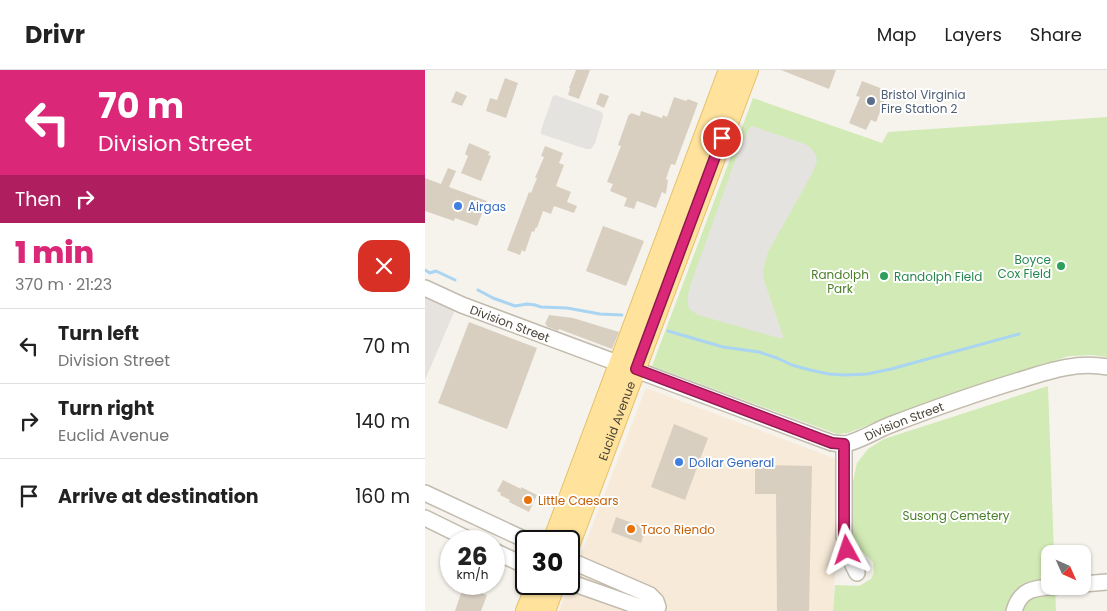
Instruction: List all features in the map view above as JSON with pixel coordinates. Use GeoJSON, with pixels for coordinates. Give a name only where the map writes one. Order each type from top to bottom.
{"type":"FeatureCollection","features":[{"type":"Feature","properties":{"kind":"main road","name":"Euclid Avenue"},"geometry":{"type":"LineString","coordinates":[[558,530],[628,366],[740,71]]}},
{"type":"Feature","properties":{"kind":"main road","name":"Euclid Avenue"},"geometry":{"type":"LineString","coordinates":[[574,530],[628,366]]}},
{"type":"Feature","properties":{"kind":"main road"},"geometry":{"type":"LineString","coordinates":[[527,611],[533,595]]}},
{"type":"Feature","properties":{"kind":"main road"},"geometry":{"type":"LineString","coordinates":[[545,611],[551,595]]}},
{"type":"Feature","properties":{"kind":"street","name":"Division Street"},"geometry":{"type":"LineString","coordinates":[[425,288],[462,305],[832,443],[844,444],[854,442],[877,429],[937,407],[1064,367],[1083,365],[1107,367]]}},
{"type":"Feature","properties":{"kind":"street"},"geometry":{"type":"LineString","coordinates":[[844,444],[844,536],[847,550],[857,573]]}},
{"type":"Feature","properties":{"kind":"street"},"geometry":{"type":"LineString","coordinates":[[425,493],[515,535]]}},
{"type":"Feature","properties":{"kind":"street"},"geometry":{"type":"LineString","coordinates":[[425,518],[450,530]]}},
{"type":"Feature","properties":{"kind":"street"},"geometry":{"type":"LineString","coordinates":[[580,565],[650,595],[659,607],[652,610],[643,608],[580,586]]}},
{"type":"Feature","properties":{"kind":"street"},"geometry":{"type":"LineString","coordinates":[[1091,583],[1107,582]]}},
{"type":"Feature","properties":{"kind":"street"},"geometry":{"type":"LineString","coordinates":[[1014,611],[1017,602],[1023,594],[1030,590],[1041,589]]}},
{"type":"Feature","properties":{"kind":"shaded area"},"geometry":{"type":"Polygon","coordinates":[[[555,95],[602,112],[603,117],[595,143],[591,149],[541,134],[553,96],[555,95]]]}},
{"type":"Feature","properties":{"kind":"shaded area"},"geometry":{"type":"Polygon","coordinates":[[[752,126],[805,144],[816,155],[817,161],[813,172],[768,252],[763,271],[764,280],[783,336],[782,339],[698,315],[689,309],[688,303],[690,286],[736,158],[749,128],[752,126]]]}},
{"type":"Feature","properties":{"kind":"shaded area"},"geometry":{"type":"Polygon","coordinates":[[[425,296],[455,310],[425,380],[425,296]]]}},
{"type":"Feature","properties":{"kind":"shaded area"},"geometry":{"type":"Polygon","coordinates":[[[646,388],[836,459],[840,473],[833,611],[559,611],[565,595],[580,595],[580,557],[646,388]]]}},
{"type":"Feature","properties":{"kind":"green space","name":"Randolph Park"},"geometry":{"type":"Polygon","coordinates":[[[753,98],[882,143],[888,132],[1107,117],[1107,357],[1092,355],[1069,356],[907,410],[848,433],[837,434],[652,366],[753,98]]]}},
{"type":"Feature","properties":{"kind":"green space","name":"Susong Cemetery"},"geometry":{"type":"Polygon","coordinates":[[[1048,386],[1054,545],[1041,545],[1041,595],[1055,595],[1056,611],[833,611],[835,585],[859,586],[871,579],[874,573],[873,562],[853,543],[851,491],[857,463],[868,449],[884,439],[1048,386]]]}},
{"type":"Feature","properties":{"kind":"building"},"geometry":{"type":"Polygon","coordinates":[[[576,70],[590,70],[579,99],[568,95],[576,70]]]}},
{"type":"Feature","properties":{"kind":"building"},"geometry":{"type":"Polygon","coordinates":[[[781,70],[836,70],[829,89],[781,70]]]}},
{"type":"Feature","properties":{"kind":"building"},"geometry":{"type":"Polygon","coordinates":[[[505,78],[518,83],[506,118],[486,111],[490,98],[497,100],[505,78]]]}},
{"type":"Feature","properties":{"kind":"building","name":"Bristol Virginia Fire Station 2"},"geometry":{"type":"Polygon","coordinates":[[[862,81],[888,91],[876,122],[871,120],[866,130],[849,123],[860,97],[856,96],[862,81]]]}},
{"type":"Feature","properties":{"kind":"building"},"geometry":{"type":"Polygon","coordinates":[[[456,91],[467,96],[462,106],[451,102],[456,91]]]}},
{"type":"Feature","properties":{"kind":"building"},"geometry":{"type":"Polygon","coordinates":[[[600,93],[609,96],[604,108],[596,104],[600,93]]]}},
{"type":"Feature","properties":{"kind":"building"},"geometry":{"type":"Polygon","coordinates":[[[674,97],[698,103],[675,165],[671,164],[666,179],[668,180],[666,194],[662,192],[656,208],[637,201],[634,209],[624,206],[627,198],[610,191],[613,184],[607,182],[621,146],[618,145],[629,114],[640,116],[641,111],[662,118],[663,115],[667,117],[674,97]]]}},
{"type":"Feature","properties":{"kind":"building"},"geometry":{"type":"Polygon","coordinates":[[[469,143],[490,152],[488,155],[491,156],[481,181],[461,173],[468,156],[465,154],[469,143]]]}},
{"type":"Feature","properties":{"kind":"building"},"geometry":{"type":"Polygon","coordinates":[[[545,146],[563,153],[559,163],[564,165],[556,186],[571,192],[567,202],[577,206],[574,213],[554,206],[551,214],[543,211],[537,228],[534,232],[532,231],[525,252],[522,250],[520,255],[507,250],[529,192],[531,193],[537,178],[535,178],[544,157],[541,156],[545,146]]]}},
{"type":"Feature","properties":{"kind":"building"},"geometry":{"type":"Polygon","coordinates":[[[448,168],[456,171],[449,187],[487,201],[477,226],[455,218],[454,221],[425,211],[425,178],[441,184],[448,168]]]}},
{"type":"Feature","properties":{"kind":"building"},"geometry":{"type":"Polygon","coordinates":[[[603,226],[644,241],[626,286],[586,271],[603,226]]]}},
{"type":"Feature","properties":{"kind":"building"},"geometry":{"type":"Polygon","coordinates":[[[549,315],[573,318],[619,332],[612,349],[546,326],[549,315]]]}},
{"type":"Feature","properties":{"kind":"building"},"geometry":{"type":"Polygon","coordinates":[[[469,322],[537,348],[507,429],[438,403],[469,322]]]}},
{"type":"Feature","properties":{"kind":"building","name":"Dollar General"},"geometry":{"type":"Polygon","coordinates":[[[674,424],[708,438],[685,500],[651,487],[674,424]]]}},
{"type":"Feature","properties":{"kind":"building"},"geometry":{"type":"Polygon","coordinates":[[[755,465],[812,466],[809,611],[777,611],[776,494],[755,494],[755,465]]]}},
{"type":"Feature","properties":{"kind":"building"},"geometry":{"type":"Polygon","coordinates":[[[503,480],[537,495],[529,512],[500,495],[501,493],[497,491],[503,480]]]}},
{"type":"Feature","properties":{"kind":"building"},"geometry":{"type":"Polygon","coordinates":[[[616,517],[646,528],[641,543],[611,532],[616,517]]]}},
{"type":"Feature","properties":{"kind":"building"},"geometry":{"type":"Polygon","coordinates":[[[460,595],[487,595],[481,611],[455,611],[460,595]]]}},
{"type":"Feature","properties":{"kind":"waterway"},"geometry":{"type":"LineString","coordinates":[[425,270],[430,273],[436,271],[455,280]]}},
{"type":"Feature","properties":{"kind":"waterway"},"geometry":{"type":"LineString","coordinates":[[478,290],[515,306],[527,304],[600,314],[622,315]]}},
{"type":"Feature","properties":{"kind":"waterway"},"geometry":{"type":"LineString","coordinates":[[668,331],[723,347],[759,352],[810,370],[845,375],[867,374],[891,369],[1019,334]]}},
{"type":"Feature","properties":{"kind":"place","name":"Bristol Virginia Fire Station 2"},"geometry":{"type":"Point","coordinates":[871,101]}},
{"type":"Feature","properties":{"kind":"place","name":"Airgas"},"geometry":{"type":"Point","coordinates":[458,206]}},
{"type":"Feature","properties":{"kind":"place","name":"Boyce Cox Field"},"geometry":{"type":"Point","coordinates":[1061,266]}},
{"type":"Feature","properties":{"kind":"place","name":"Randolph Field"},"geometry":{"type":"Point","coordinates":[884,276]}},
{"type":"Feature","properties":{"kind":"place","name":"Dollar General"},"geometry":{"type":"Point","coordinates":[679,462]}},
{"type":"Feature","properties":{"kind":"place","name":"Little Caesars"},"geometry":{"type":"Point","coordinates":[528,500]}},
{"type":"Feature","properties":{"kind":"place","name":"Taco Riendo"},"geometry":{"type":"Point","coordinates":[631,529]}},
{"type":"Feature","properties":{"kind":"route"},"geometry":{"type":"LineString","coordinates":[[722,138],[636,369],[832,443],[844,444],[844,536],[847,550]]}}]}
